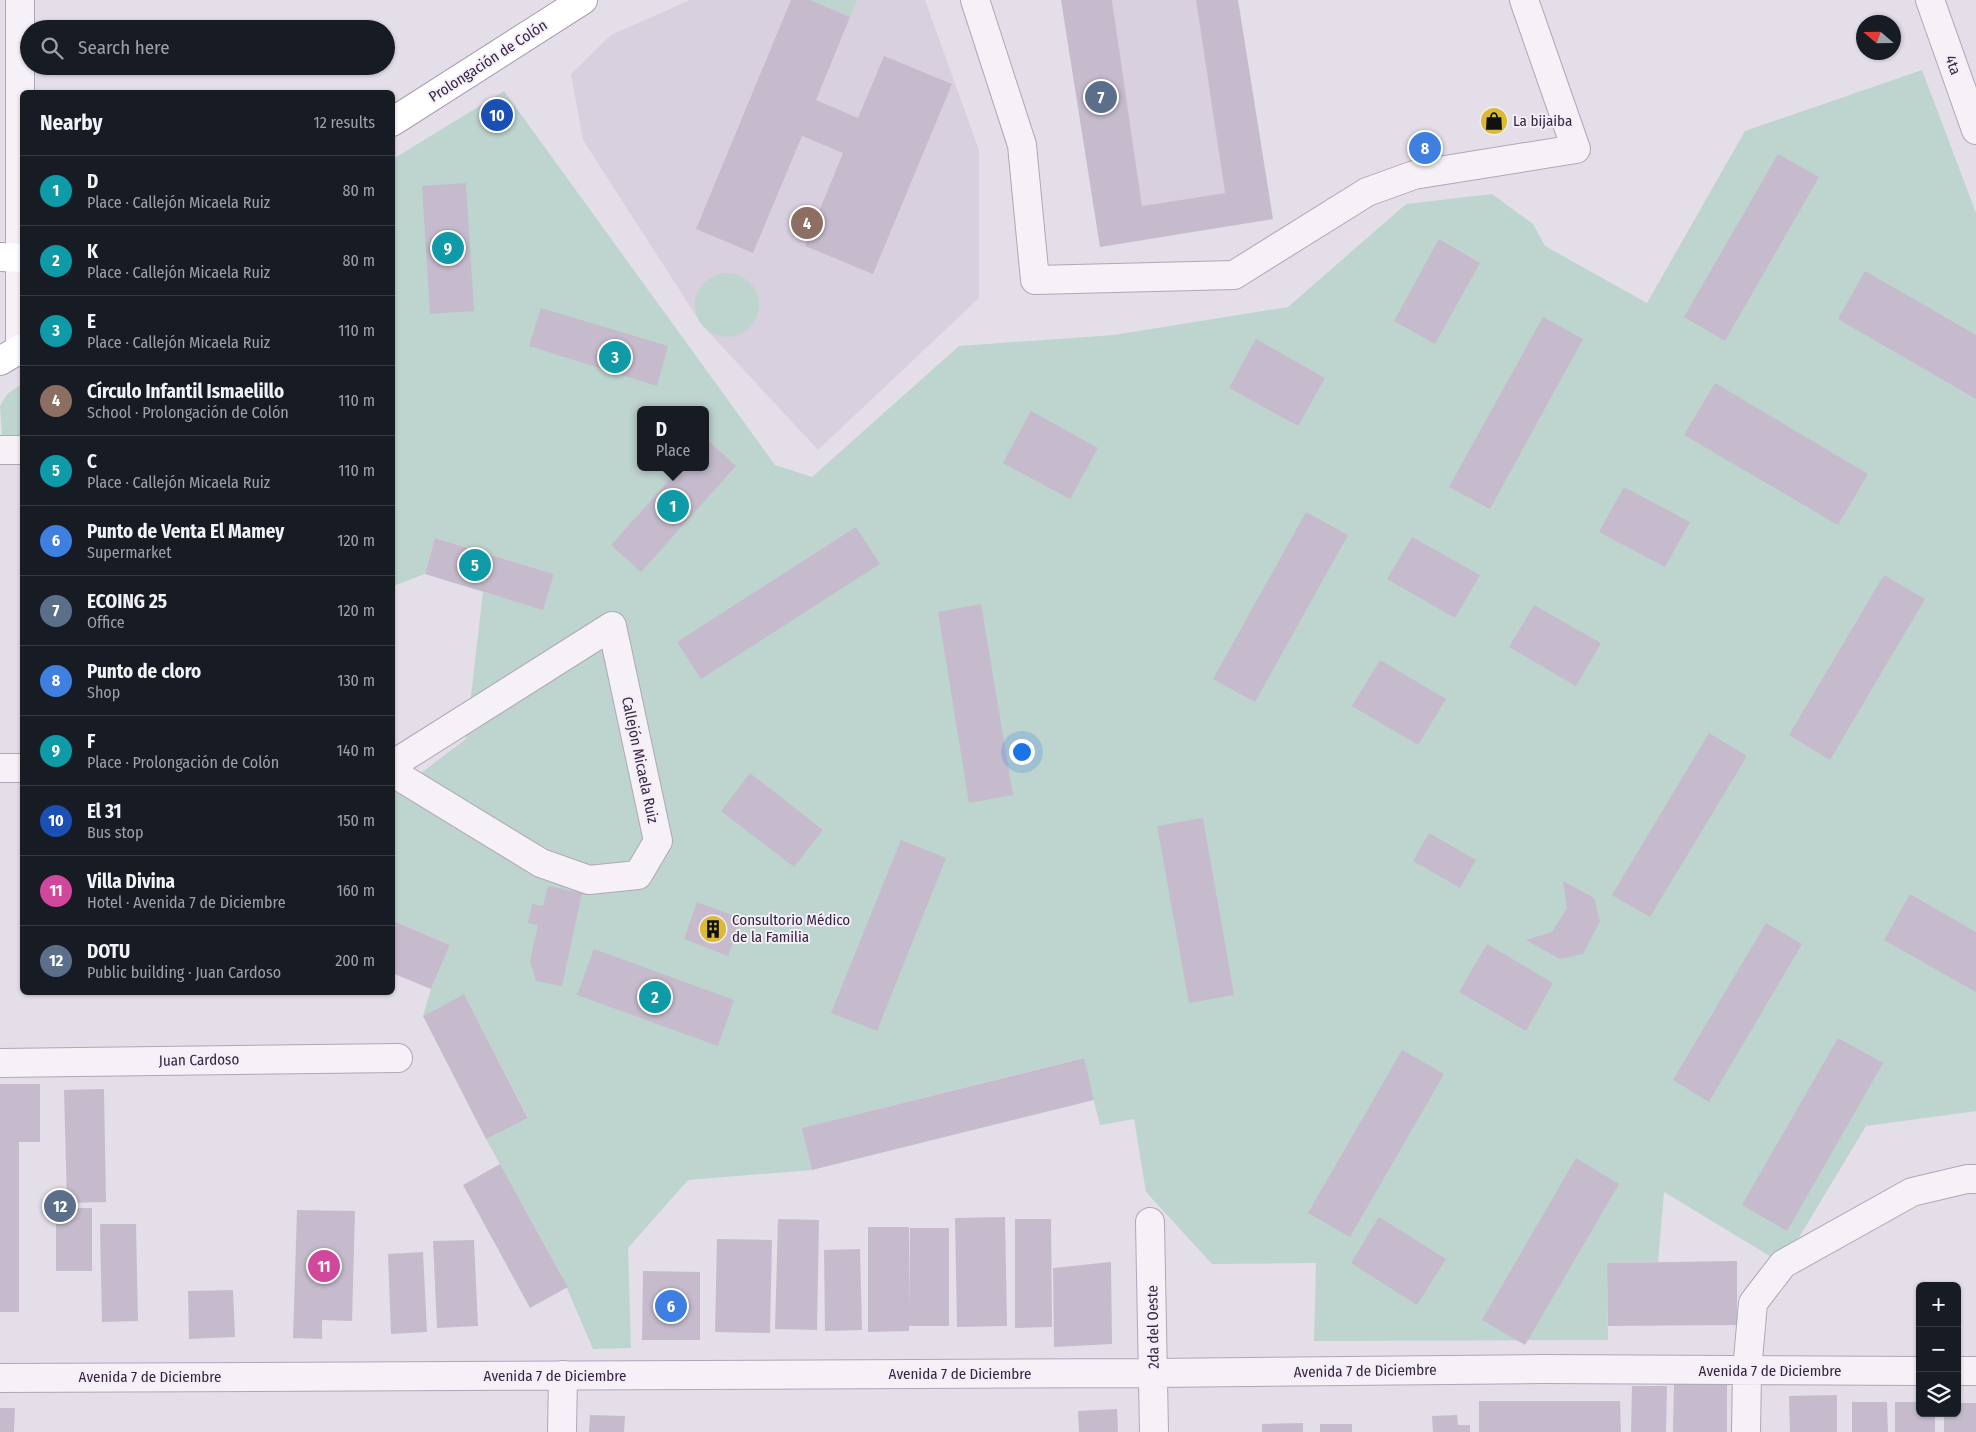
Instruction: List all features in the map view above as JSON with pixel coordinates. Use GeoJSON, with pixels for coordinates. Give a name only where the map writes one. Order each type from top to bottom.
{"type":"FeatureCollection","features":[{"type":"Feature","properties":{"kind":"main road","name":"Prolongación de Colón"},"geometry":{"type":"LineString","coordinates":[[395,120],[583,0]]}},
{"type":"Feature","properties":{"kind":"street"},"geometry":{"type":"LineString","coordinates":[[14,353],[14,258],[20,0]]}},
{"type":"Feature","properties":{"kind":"street"},"geometry":{"type":"LineString","coordinates":[[975,0],[1022,145],[1035,280],[1234,275],[1367,192],[1414,175],[1576,149],[1524,0]]}},
{"type":"Feature","properties":{"kind":"street","name":"4ta"},"geometry":{"type":"LineString","coordinates":[[1930,0],[1966,70],[1976,130]]}},
{"type":"Feature","properties":{"kind":"street"},"geometry":{"type":"LineString","coordinates":[[0,450],[20,450]]}},
{"type":"Feature","properties":{"kind":"street","name":"Callejón Micaela Ruiz"},"geometry":{"type":"LineString","coordinates":[[395,763],[612,626],[658,841],[638,875],[589,880],[541,862],[395,774]]}},
{"type":"Feature","properties":{"kind":"street"},"geometry":{"type":"LineString","coordinates":[[0,768],[20,768]]}},
{"type":"Feature","properties":{"kind":"street","name":"Juan Cardoso"},"geometry":{"type":"LineString","coordinates":[[0,1063],[398,1058]]}},
{"type":"Feature","properties":{"kind":"street"},"geometry":{"type":"LineString","coordinates":[[1746,1432],[1747,1371],[1753,1303],[1783,1264],[1912,1192],[1967,1179],[1976,1179]]}},
{"type":"Feature","properties":{"kind":"street","name":"2da del Oeste"},"geometry":{"type":"LineString","coordinates":[[1150,1222],[1154,1432]]}},
{"type":"Feature","properties":{"kind":"street","name":"Avenida 7 de Diciembre"},"geometry":{"type":"LineString","coordinates":[[0,1378],[1154,1373],[1542,1369],[1916,1371]]}},
{"type":"Feature","properties":{"kind":"street"},"geometry":{"type":"LineString","coordinates":[[1961,1371],[1976,1371]]}},
{"type":"Feature","properties":{"kind":"street"},"geometry":{"type":"LineString","coordinates":[[562,1432],[563,1376]]}},
{"type":"Feature","properties":{"kind":"shaded area"},"geometry":{"type":"Polygon","coordinates":[[[690,0],[925,0],[979,150],[979,298],[818,450],[702,325],[583,140],[571,74],[611,35],[690,0]]]}},
{"type":"Feature","properties":{"kind":"shaded area"},"geometry":{"type":"Polygon","coordinates":[[[1112,0],[1196,0],[1225,193],[1142,206],[1112,0]]]}},
{"type":"Feature","properties":{"kind":"green space"},"geometry":{"type":"Polygon","coordinates":[[[810,0],[857,0],[850,17],[810,0]]]}},
{"type":"Feature","properties":{"kind":"green space"},"geometry":{"type":"Polygon","coordinates":[[[1922,70],[1976,213],[1976,1111],[1866,1126],[1783,1264],[1664,1192],[1658,1262],[1607,1263],[1608,1340],[1314,1341],[1316,1263],[1212,1264],[1146,1192],[1134,1119],[1100,1125],[1083,1058],[803,1128],[812,1170],[688,1180],[628,1248],[631,1348],[593,1349],[560,1272],[486,1139],[528,1117],[464,994],[423,1016],[431,989],[450,945],[395,921],[395,792],[466,739],[483,592],[543,609],[554,574],[435,538],[425,574],[395,585],[395,158],[504,91],[775,465],[812,477],[959,346],[1114,335],[1288,307],[1406,204],[1492,194],[1533,224],[1545,246],[1647,303],[1745,131],[1922,70]]]}},
{"type":"Feature","properties":{"kind":"green space"},"geometry":{"type":"Polygon","coordinates":[[[727,273],[739,275],[750,282],[757,293],[759,305],[757,317],[750,328],[739,335],[727,337],[715,335],[704,328],[697,317],[695,305],[697,293],[704,282],[715,275],[727,273]]]}},
{"type":"Feature","properties":{"kind":"green space"},"geometry":{"type":"Polygon","coordinates":[[[20,385],[20,435],[2,435],[0,406],[7,394],[20,385]]]}},
{"type":"Feature","properties":{"kind":"building"},"geometry":{"type":"Polygon","coordinates":[[[791,0],[810,0],[850,17],[816,100],[858,118],[884,56],[952,84],[873,274],[805,246],[843,153],[802,136],[753,253],[696,229],[791,0]]]}},
{"type":"Feature","properties":{"kind":"building"},"geometry":{"type":"Polygon","coordinates":[[[1061,0],[1112,0],[1142,206],[1225,193],[1196,0],[1238,0],[1273,219],[1100,247],[1061,0]]]}},
{"type":"Feature","properties":{"kind":"building"},"geometry":{"type":"Polygon","coordinates":[[[1778,154],[1819,177],[1725,341],[1684,317],[1778,154]]]}},
{"type":"Feature","properties":{"kind":"building"},"geometry":{"type":"Polygon","coordinates":[[[466,183],[474,311],[430,314],[422,186],[466,183]]]}},
{"type":"Feature","properties":{"kind":"building"},"geometry":{"type":"Polygon","coordinates":[[[1439,239],[1480,263],[1435,344],[1394,321],[1439,239]]]}},
{"type":"Feature","properties":{"kind":"building"},"geometry":{"type":"Polygon","coordinates":[[[1865,271],[1976,335],[1976,399],[1838,319],[1865,271]]]}},
{"type":"Feature","properties":{"kind":"building"},"geometry":{"type":"Polygon","coordinates":[[[541,308],[668,346],[657,386],[529,346],[541,308]]]}},
{"type":"Feature","properties":{"kind":"building"},"geometry":{"type":"Polygon","coordinates":[[[1543,317],[1583,339],[1490,509],[1449,487],[1543,317]]]}},
{"type":"Feature","properties":{"kind":"building"},"geometry":{"type":"Polygon","coordinates":[[[1256,339],[1325,378],[1298,426],[1229,388],[1256,339]]]}},
{"type":"Feature","properties":{"kind":"building"},"geometry":{"type":"Polygon","coordinates":[[[1715,383],[1868,474],[1838,525],[1684,435],[1715,383]]]}},
{"type":"Feature","properties":{"kind":"building"},"geometry":{"type":"Polygon","coordinates":[[[1031,411],[1098,448],[1070,499],[1003,463],[1031,411]]]}},
{"type":"Feature","properties":{"kind":"building"},"geometry":{"type":"Polygon","coordinates":[[[709,442],[736,466],[641,572],[611,545],[677,471],[709,471],[709,442]]]}},
{"type":"Feature","properties":{"kind":"building"},"geometry":{"type":"Polygon","coordinates":[[[1624,487],[1690,522],[1665,567],[1599,532],[1624,487]]]}},
{"type":"Feature","properties":{"kind":"building"},"geometry":{"type":"Polygon","coordinates":[[[1306,512],[1348,535],[1255,702],[1213,679],[1306,512]]]}},
{"type":"Feature","properties":{"kind":"building"},"geometry":{"type":"Polygon","coordinates":[[[856,527],[880,564],[701,679],[677,642],[856,527]]]}},
{"type":"Feature","properties":{"kind":"building"},"geometry":{"type":"Polygon","coordinates":[[[1412,537],[1480,575],[1455,618],[1387,579],[1412,537]]]}},
{"type":"Feature","properties":{"kind":"building"},"geometry":{"type":"Polygon","coordinates":[[[435,538],[554,574],[543,610],[425,574],[435,538]]]}},
{"type":"Feature","properties":{"kind":"building"},"geometry":{"type":"Polygon","coordinates":[[[1884,575],[1925,599],[1830,760],[1789,735],[1884,575]]]}},
{"type":"Feature","properties":{"kind":"building"},"geometry":{"type":"Polygon","coordinates":[[[981,604],[1013,795],[969,803],[938,612],[981,604]]]}},
{"type":"Feature","properties":{"kind":"building"},"geometry":{"type":"Polygon","coordinates":[[[1534,605],[1601,643],[1576,686],[1509,647],[1534,605]]]}},
{"type":"Feature","properties":{"kind":"building"},"geometry":{"type":"Polygon","coordinates":[[[1380,660],[1446,699],[1418,745],[1352,706],[1380,660]]]}},
{"type":"Feature","properties":{"kind":"building"},"geometry":{"type":"Polygon","coordinates":[[[1709,733],[1747,756],[1650,917],[1612,895],[1709,733]]]}},
{"type":"Feature","properties":{"kind":"building"},"geometry":{"type":"Polygon","coordinates":[[[750,773],[823,830],[794,867],[721,811],[750,773]]]}},
{"type":"Feature","properties":{"kind":"building"},"geometry":{"type":"Polygon","coordinates":[[[1203,818],[1234,995],[1189,1003],[1157,826],[1203,818]]]}},
{"type":"Feature","properties":{"kind":"building"},"geometry":{"type":"Polygon","coordinates":[[[1429,833],[1476,860],[1460,888],[1413,861],[1429,833]]]}},
{"type":"Feature","properties":{"kind":"building"},"geometry":{"type":"Polygon","coordinates":[[[901,840],[946,858],[877,1031],[831,1013],[901,840]]]}},
{"type":"Feature","properties":{"kind":"building"},"geometry":{"type":"Polygon","coordinates":[[[1563,881],[1594,898],[1600,921],[1583,954],[1560,959],[1526,940],[1552,932],[1567,908],[1563,881]]]}},
{"type":"Feature","properties":{"kind":"building"},"geometry":{"type":"Polygon","coordinates":[[[548,886],[582,893],[562,986],[536,981],[530,961],[538,925],[528,923],[532,904],[543,906],[548,886]]]}},
{"type":"Feature","properties":{"kind":"building"},"geometry":{"type":"Polygon","coordinates":[[[1910,894],[1976,932],[1976,992],[1884,940],[1910,894]]]}},
{"type":"Feature","properties":{"kind":"building","name":"Consultorio Médico de la Familia"},"geometry":{"type":"Polygon","coordinates":[[[697,902],[742,919],[728,956],[684,939],[697,902]]]}},
{"type":"Feature","properties":{"kind":"building"},"geometry":{"type":"Polygon","coordinates":[[[395,921],[450,945],[431,989],[395,974],[395,921]]]}},
{"type":"Feature","properties":{"kind":"building"},"geometry":{"type":"Polygon","coordinates":[[[1766,923],[1802,944],[1709,1102],[1673,1080],[1766,923]]]}},
{"type":"Feature","properties":{"kind":"building"},"geometry":{"type":"Polygon","coordinates":[[[1487,944],[1553,983],[1526,1031],[1459,992],[1487,944]]]}},
{"type":"Feature","properties":{"kind":"building"},"geometry":{"type":"Polygon","coordinates":[[[594,949],[734,1000],[718,1046],[577,995],[594,949]]]}},
{"type":"Feature","properties":{"kind":"building"},"geometry":{"type":"Polygon","coordinates":[[[464,994],[528,1118],[486,1139],[423,1016],[464,994]]]}},
{"type":"Feature","properties":{"kind":"building"},"geometry":{"type":"Polygon","coordinates":[[[1838,1038],[1883,1063],[1787,1231],[1742,1205],[1838,1038]]]}},
{"type":"Feature","properties":{"kind":"building"},"geometry":{"type":"Polygon","coordinates":[[[1402,1050],[1444,1074],[1350,1237],[1308,1213],[1402,1050]]]}},
{"type":"Feature","properties":{"kind":"building"},"geometry":{"type":"Polygon","coordinates":[[[1084,1058],[1094,1100],[812,1170],[802,1128],[1084,1058]]]}},
{"type":"Feature","properties":{"kind":"building"},"geometry":{"type":"Polygon","coordinates":[[[0,1084],[40,1084],[40,1142],[19,1142],[19,1312],[0,1312],[0,1084]]]}},
{"type":"Feature","properties":{"kind":"building"},"geometry":{"type":"Polygon","coordinates":[[[104,1089],[106,1202],[67,1203],[64,1090],[104,1089]]]}},
{"type":"Feature","properties":{"kind":"building"},"geometry":{"type":"Polygon","coordinates":[[[1576,1158],[1619,1184],[1525,1345],[1482,1320],[1576,1158]]]}},
{"type":"Feature","properties":{"kind":"building"},"geometry":{"type":"Polygon","coordinates":[[[500,1164],[568,1287],[530,1308],[463,1185],[500,1164]]]}},
{"type":"Feature","properties":{"kind":"building"},"geometry":{"type":"Polygon","coordinates":[[[56,1208],[92,1208],[92,1271],[56,1271],[56,1208]]]}},
{"type":"Feature","properties":{"kind":"building"},"geometry":{"type":"Polygon","coordinates":[[[297,1210],[355,1211],[352,1321],[322,1320],[322,1339],[293,1338],[297,1210]]]}},
{"type":"Feature","properties":{"kind":"building"},"geometry":{"type":"Polygon","coordinates":[[[1005,1217],[1007,1326],[957,1327],[955,1218],[1005,1217]]]}},
{"type":"Feature","properties":{"kind":"building"},"geometry":{"type":"Polygon","coordinates":[[[1379,1217],[1446,1259],[1417,1305],[1351,1263],[1379,1217]]]}},
{"type":"Feature","properties":{"kind":"building"},"geometry":{"type":"Polygon","coordinates":[[[778,1219],[819,1220],[817,1330],[775,1329],[778,1219]]]}},
{"type":"Feature","properties":{"kind":"building"},"geometry":{"type":"Polygon","coordinates":[[[1015,1219],[1051,1219],[1052,1327],[1015,1328],[1015,1219]]]}},
{"type":"Feature","properties":{"kind":"building"},"geometry":{"type":"Polygon","coordinates":[[[100,1224],[136,1224],[138,1321],[102,1322],[100,1224]]]}},
{"type":"Feature","properties":{"kind":"building"},"geometry":{"type":"Polygon","coordinates":[[[868,1227],[909,1227],[909,1312],[910,1228],[949,1228],[949,1326],[909,1326],[909,1331],[868,1332],[868,1227]]]}},
{"type":"Feature","properties":{"kind":"building"},"geometry":{"type":"Polygon","coordinates":[[[717,1239],[772,1240],[770,1333],[715,1332],[717,1239]]]}},
{"type":"Feature","properties":{"kind":"building"},"geometry":{"type":"Polygon","coordinates":[[[474,1240],[478,1326],[437,1328],[433,1241],[474,1240]]]}},
{"type":"Feature","properties":{"kind":"building"},"geometry":{"type":"Polygon","coordinates":[[[860,1249],[862,1330],[825,1331],[824,1250],[860,1249]]]}},
{"type":"Feature","properties":{"kind":"building"},"geometry":{"type":"Polygon","coordinates":[[[423,1252],[427,1332],[391,1334],[388,1254],[423,1252]]]}},
{"type":"Feature","properties":{"kind":"building"},"geometry":{"type":"Polygon","coordinates":[[[1737,1261],[1737,1325],[1608,1326],[1607,1263],[1737,1261]]]}},
{"type":"Feature","properties":{"kind":"building"},"geometry":{"type":"Polygon","coordinates":[[[1111,1262],[1112,1344],[1054,1347],[1053,1268],[1111,1262]]]}},
{"type":"Feature","properties":{"kind":"building"},"geometry":{"type":"Polygon","coordinates":[[[643,1271],[700,1272],[700,1340],[642,1340],[643,1271]]]}},
{"type":"Feature","properties":{"kind":"building"},"geometry":{"type":"Polygon","coordinates":[[[233,1290],[235,1337],[189,1339],[188,1291],[233,1290]]]}},
{"type":"Feature","properties":{"kind":"building"},"geometry":{"type":"Polygon","coordinates":[[[1674,1384],[1727,1384],[1727,1432],[1673,1432],[1674,1384]]]}},
{"type":"Feature","properties":{"kind":"building"},"geometry":{"type":"Polygon","coordinates":[[[1632,1386],[1667,1386],[1666,1432],[1631,1432],[1632,1386]]]}},
{"type":"Feature","properties":{"kind":"building"},"geometry":{"type":"Polygon","coordinates":[[[1837,1395],[1837,1432],[1790,1432],[1789,1396],[1837,1395]]]}},
{"type":"Feature","properties":{"kind":"building"},"geometry":{"type":"Polygon","coordinates":[[[1479,1401],[1620,1401],[1621,1432],[1479,1432],[1479,1401]]]}},
{"type":"Feature","properties":{"kind":"building"},"geometry":{"type":"Polygon","coordinates":[[[1852,1402],[1887,1402],[1888,1432],[1852,1432],[1852,1402]]]}},
{"type":"Feature","properties":{"kind":"building"},"geometry":{"type":"Polygon","coordinates":[[[1895,1402],[1916,1402],[1916,1417],[1935,1417],[1935,1432],[1895,1432],[1895,1402]]]}},
{"type":"Feature","properties":{"kind":"building"},"geometry":{"type":"Polygon","coordinates":[[[1961,1403],[1976,1403],[1976,1432],[1944,1432],[1944,1417],[1961,1417],[1961,1403]]]}},
{"type":"Feature","properties":{"kind":"building"},"geometry":{"type":"Polygon","coordinates":[[[0,1408],[15,1408],[14,1432],[0,1432],[0,1408]]]}},
{"type":"Feature","properties":{"kind":"building"},"geometry":{"type":"Polygon","coordinates":[[[1117,1409],[1118,1432],[1079,1432],[1078,1411],[1117,1409]]]}},
{"type":"Feature","properties":{"kind":"building"},"geometry":{"type":"Polygon","coordinates":[[[590,1415],[625,1416],[624,1432],[589,1432],[590,1415]]]}},
{"type":"Feature","properties":{"kind":"building"},"geometry":{"type":"Polygon","coordinates":[[[1457,1415],[1458,1425],[1470,1425],[1470,1432],[1433,1432],[1432,1416],[1457,1415]]]}},
{"type":"Feature","properties":{"kind":"building"},"geometry":{"type":"Polygon","coordinates":[[[1303,1423],[1303,1432],[1262,1432],[1262,1424],[1303,1423]]]}},
{"type":"Feature","properties":{"kind":"building"},"geometry":{"type":"Polygon","coordinates":[[[1320,1424],[1352,1424],[1352,1432],[1320,1432],[1320,1424]]]}},
{"type":"Feature","properties":{"kind":"place","name":"ECOING 25"},"geometry":{"type":"Point","coordinates":[1101,97]}},
{"type":"Feature","properties":{"kind":"place","name":"El 31"},"geometry":{"type":"Point","coordinates":[497,115]}},
{"type":"Feature","properties":{"kind":"place","name":"La bijaiba"},"geometry":{"type":"Point","coordinates":[1494,121]}},
{"type":"Feature","properties":{"kind":"place","name":"Punto de cloro"},"geometry":{"type":"Point","coordinates":[1425,148]}},
{"type":"Feature","properties":{"kind":"place","name":"Círculo Infantil Ismaelillo"},"geometry":{"type":"Point","coordinates":[807,223]}},
{"type":"Feature","properties":{"kind":"place","name":"F"},"geometry":{"type":"Point","coordinates":[448,248]}},
{"type":"Feature","properties":{"kind":"place","name":"E"},"geometry":{"type":"Point","coordinates":[615,357]}},
{"type":"Feature","properties":{"kind":"place","name":"D"},"geometry":{"type":"Point","coordinates":[673,506]}},
{"type":"Feature","properties":{"kind":"place","name":"C"},"geometry":{"type":"Point","coordinates":[475,565]}},
{"type":"Feature","properties":{"kind":"place","name":"Consultorio Médico de la Familia"},"geometry":{"type":"Point","coordinates":[713,929]}},
{"type":"Feature","properties":{"kind":"place","name":"K"},"geometry":{"type":"Point","coordinates":[655,997]}},
{"type":"Feature","properties":{"kind":"place","name":"DOTU"},"geometry":{"type":"Point","coordinates":[60,1206]}},
{"type":"Feature","properties":{"kind":"place","name":"Villa Divina"},"geometry":{"type":"Point","coordinates":[324,1266]}},
{"type":"Feature","properties":{"kind":"place","name":"Punto de Venta El Mamey"},"geometry":{"type":"Point","coordinates":[671,1306]}}]}
